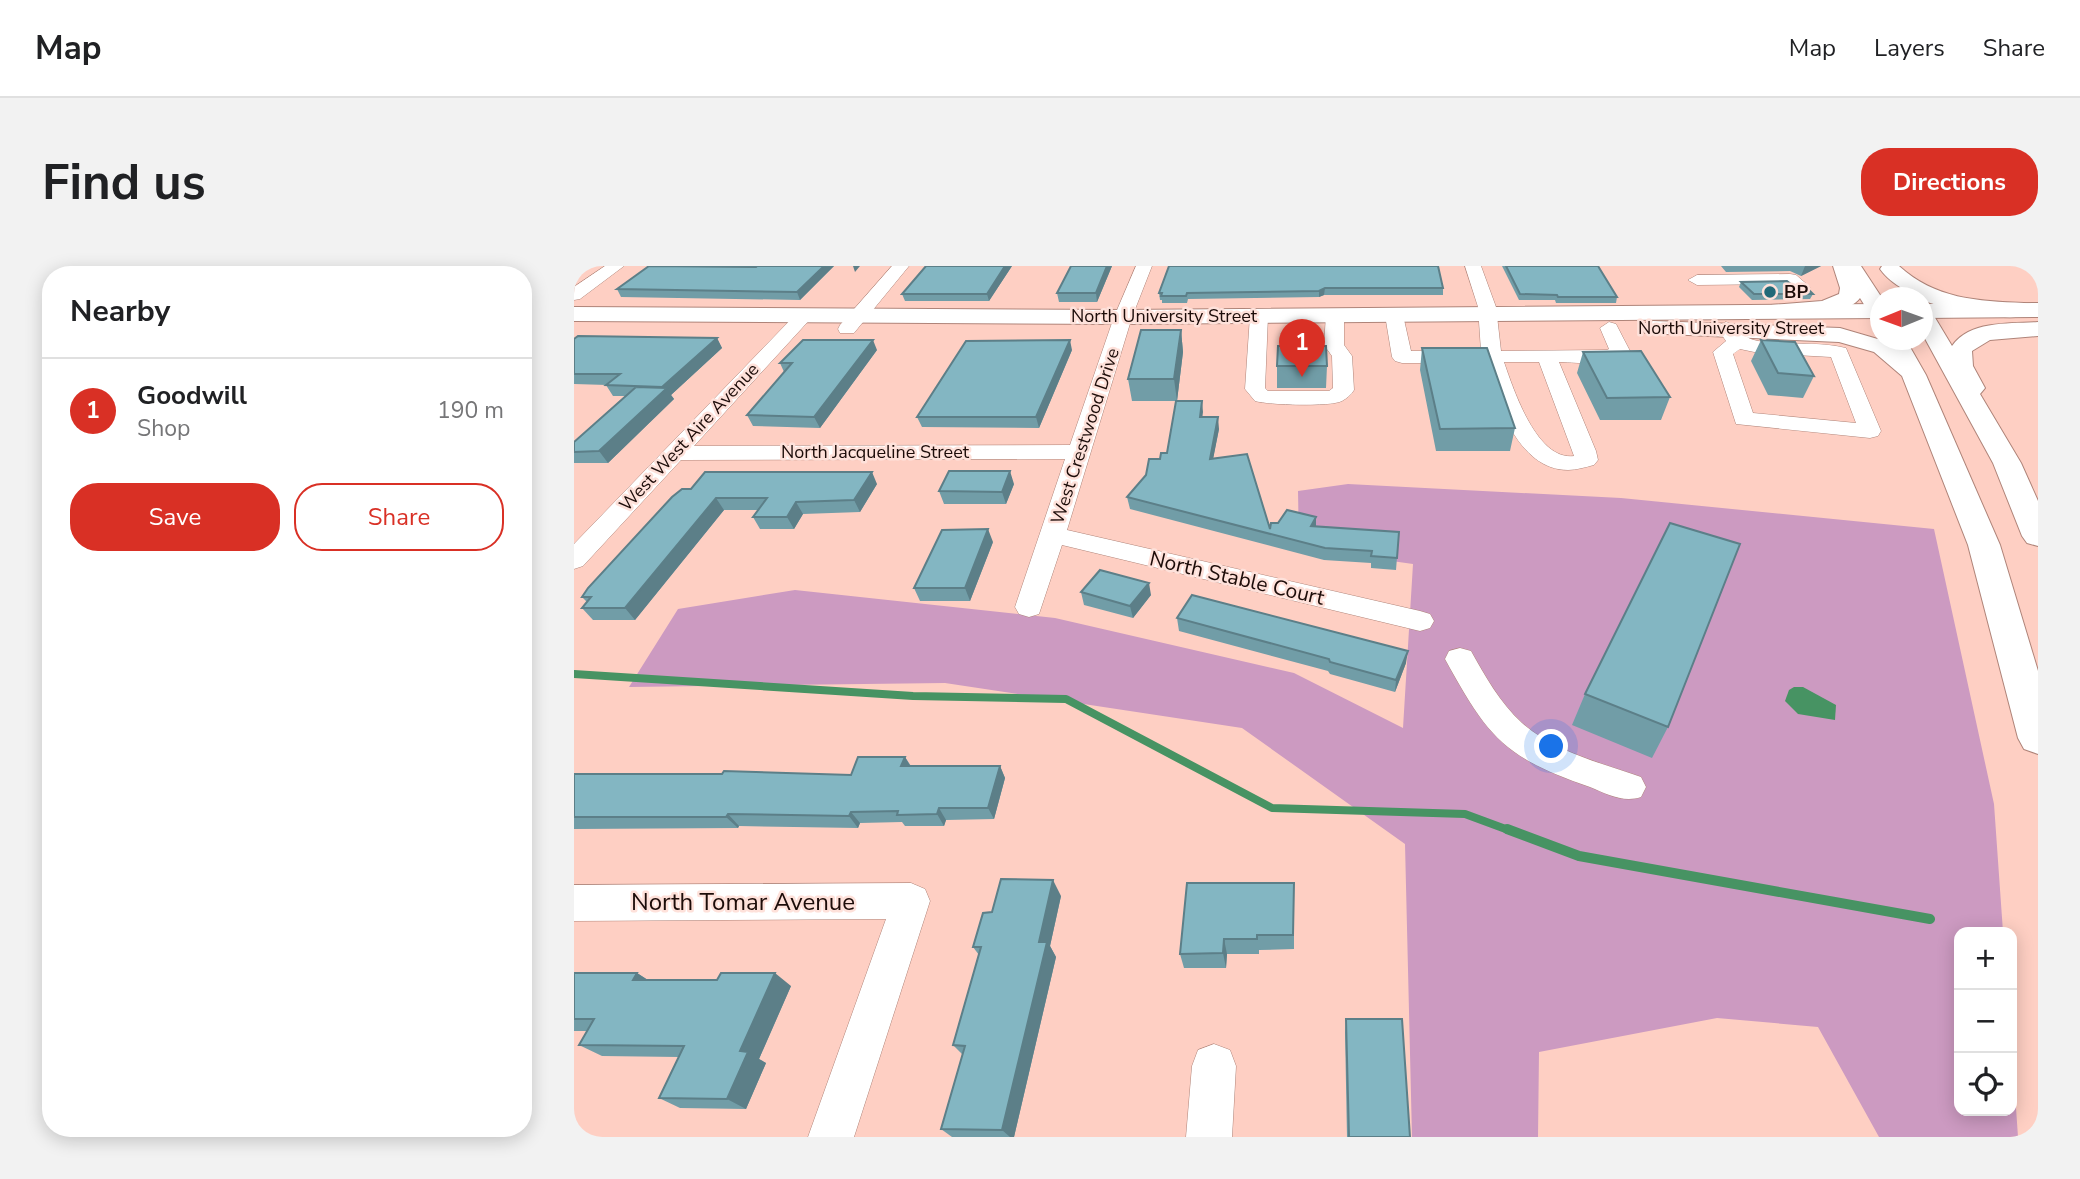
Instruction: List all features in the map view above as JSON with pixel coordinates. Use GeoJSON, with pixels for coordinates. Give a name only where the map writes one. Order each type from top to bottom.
{"type":"FeatureCollection","features":[{"type":"Feature","properties":{"kind":"main road"},"geometry":{"type":"LineString","coordinates":[[1761,312],[1825,307],[1844,301],[1852,290],[1843,266]]}},
{"type":"Feature","properties":{"kind":"main road"},"geometry":{"type":"LineString","coordinates":[[1851,266],[1870,299]]}},
{"type":"Feature","properties":{"kind":"main road"},"geometry":{"type":"LineString","coordinates":[[1889,267],[1903,287]]}},
{"type":"Feature","properties":{"kind":"main road"},"geometry":{"type":"LineString","coordinates":[[1889,267],[1910,287],[1932,297],[2034,319]]}},
{"type":"Feature","properties":{"kind":"main road","name":"North University Street"},"geometry":{"type":"LineString","coordinates":[[574,328],[798,322],[1488,321],[1731,329],[1761,312],[1870,316]]}},
{"type":"Feature","properties":{"kind":"main road","name":"North University Street"},"geometry":{"type":"LineString","coordinates":[[574,314],[798,322]]}},
{"type":"Feature","properties":{"kind":"main road","name":"North University Street"},"geometry":{"type":"LineString","coordinates":[[1488,321],[1609,328],[1731,329],[1870,317]]}},
{"type":"Feature","properties":{"kind":"main road"},"geometry":{"type":"LineString","coordinates":[[1933,321],[2034,319]]}},
{"type":"Feature","properties":{"kind":"main road"},"geometry":{"type":"LineString","coordinates":[[2034,319],[1978,335],[1966,344],[1960,356],[1962,369],[2038,536]]}},
{"type":"Feature","properties":{"kind":"main road"},"geometry":{"type":"LineString","coordinates":[[1731,329],[1828,333],[1856,337],[1891,352],[1914,375]]}},
{"type":"Feature","properties":{"kind":"main road"},"geometry":{"type":"LineString","coordinates":[[1933,336],[2007,463]]}},
{"type":"Feature","properties":{"kind":"main road"},"geometry":{"type":"LineString","coordinates":[[1900,350],[1914,375],[1984,545],[2038,738]]}},
{"type":"Feature","properties":{"kind":"street"},"geometry":{"type":"LineString","coordinates":[[574,295],[616,266]]}},
{"type":"Feature","properties":{"kind":"street"},"geometry":{"type":"LineString","coordinates":[[853,322],[901,266]]}},
{"type":"Feature","properties":{"kind":"street","name":"West Crestwood Drive"},"geometry":{"type":"LineString","coordinates":[[1029,607],[1121,323],[1144,266]]}},
{"type":"Feature","properties":{"kind":"street"},"geometry":{"type":"LineString","coordinates":[[1473,266],[1488,321],[1492,357],[1525,438],[1546,457],[1562,463],[1576,464],[1586,460],[1585,452],[1546,356]]}},
{"type":"Feature","properties":{"kind":"street"},"geometry":{"type":"LineString","coordinates":[[1731,329],[1723,352],[1744,419],[1870,431],[1839,352],[1759,347],[1731,329],[1697,280],[1790,279],[1801,287]]}},
{"type":"Feature","properties":{"kind":"street","name":"West West Aire Avenue"},"geometry":{"type":"LineString","coordinates":[[574,560],[798,322]]}},
{"type":"Feature","properties":{"kind":"street"},"geometry":{"type":"LineString","coordinates":[[1258,322],[1255,389],[1262,397],[1272,398],[1340,395],[1344,390],[1342,356],[1334,345],[1334,322]]}},
{"type":"Feature","properties":{"kind":"street"},"geometry":{"type":"LineString","coordinates":[[1396,322],[1402,357],[1616,354],[1620,351],[1609,328]]}},
{"type":"Feature","properties":{"kind":"street","name":"North Jacqueline Street"},"geometry":{"type":"LineString","coordinates":[[673,453],[1078,452]]}},
{"type":"Feature","properties":{"kind":"street","name":"North Stable Court"},"geometry":{"type":"LineString","coordinates":[[1053,535],[1420,621]]}},
{"type":"Feature","properties":{"kind":"street"},"geometry":{"type":"LineString","coordinates":[[1460,659],[1497,719],[1523,743],[1556,760],[1629,787]]}},
{"type":"Feature","properties":{"kind":"street","name":"North Tomar Avenue"},"geometry":{"type":"LineString","coordinates":[[574,903],[911,901],[831,1137]]}},
{"type":"Feature","properties":{"kind":"street"},"geometry":{"type":"LineString","coordinates":[[1209,1137],[1214,1066]]}},
{"type":"Feature","properties":{"kind":"shaded area"},"geometry":{"type":"Polygon","coordinates":[[[1348,484],[1621,498],[1934,529],[1994,804],[2003,927],[1954,927],[1954,1116],[2017,1116],[2018,1137],[1879,1137],[1818,1027],[1717,1018],[1539,1052],[1538,1137],[1412,1137],[1405,844],[1242,728],[945,683],[629,687],[678,609],[795,590],[1055,618],[1294,673],[1403,728],[1413,564],[1299,548],[1298,491],[1348,484]]]}},
{"type":"Feature","properties":{"kind":"shaded area"},"geometry":{"type":"Polygon","coordinates":[[[1803,687],[1836,705],[1835,720],[1798,714],[1785,701],[1789,690],[1803,687]]]}},
{"type":"Feature","properties":{"kind":"building"},"geometry":{"type":"Polygon","coordinates":[[[649,266],[824,266],[797,292],[617,289],[649,266]]]}},
{"type":"Feature","properties":{"kind":"building"},"geometry":{"type":"Polygon","coordinates":[[[926,266],[1005,266],[987,294],[902,294],[926,266]]]}},
{"type":"Feature","properties":{"kind":"building"},"geometry":{"type":"Polygon","coordinates":[[[1071,266],[1107,266],[1096,293],[1057,293],[1071,266]]]}},
{"type":"Feature","properties":{"kind":"building"},"geometry":{"type":"Polygon","coordinates":[[[1169,266],[1438,266],[1443,288],[1325,288],[1319,291],[1187,293],[1186,296],[1161,296],[1162,293],[1159,293],[1169,266]]]}},
{"type":"Feature","properties":{"kind":"building"},"geometry":{"type":"Polygon","coordinates":[[[1506,266],[1598,266],[1617,297],[1520,294],[1506,266]]]}},
{"type":"Feature","properties":{"kind":"building"},"geometry":{"type":"Polygon","coordinates":[[[1787,281],[1796,288],[1807,288],[1813,294],[1754,294],[1741,282],[1787,281]]]}},
{"type":"Feature","properties":{"kind":"building"},"geometry":{"type":"Polygon","coordinates":[[[1141,330],[1181,330],[1174,379],[1128,379],[1141,330]]]}},
{"type":"Feature","properties":{"kind":"building"},"geometry":{"type":"Polygon","coordinates":[[[578,336],[717,338],[662,387],[606,385],[620,374],[574,374],[574,339],[578,336]]]}},
{"type":"Feature","properties":{"kind":"building"},"geometry":{"type":"Polygon","coordinates":[[[803,340],[873,340],[814,417],[747,415],[792,363],[780,363],[803,340]]]}},
{"type":"Feature","properties":{"kind":"building"},"geometry":{"type":"Polygon","coordinates":[[[1070,340],[1036,417],[917,417],[966,341],[1070,340]]]}},
{"type":"Feature","properties":{"kind":"building"},"geometry":{"type":"Polygon","coordinates":[[[1761,340],[1795,342],[1814,376],[1778,373],[1761,340]]]}},
{"type":"Feature","properties":{"kind":"building"},"geometry":{"type":"Polygon","coordinates":[[[1278,346],[1326,346],[1327,366],[1277,366],[1278,346]]]}},
{"type":"Feature","properties":{"kind":"building"},"geometry":{"type":"Polygon","coordinates":[[[1422,348],[1487,348],[1515,428],[1440,429],[1422,348]]]}},
{"type":"Feature","properties":{"kind":"building"},"geometry":{"type":"Polygon","coordinates":[[[1641,351],[1670,397],[1607,398],[1583,352],[1641,351]]]}},
{"type":"Feature","properties":{"kind":"building"},"geometry":{"type":"Polygon","coordinates":[[[636,387],[667,388],[599,451],[574,452],[574,442],[636,387]]]}},
{"type":"Feature","properties":{"kind":"building"},"geometry":{"type":"Polygon","coordinates":[[[1176,401],[1202,401],[1200,417],[1218,417],[1210,459],[1247,454],[1270,529],[1271,523],[1278,523],[1287,510],[1316,517],[1311,526],[1399,532],[1397,558],[1371,556],[1372,551],[1325,548],[1127,497],[1146,475],[1149,459],[1160,459],[1161,453],[1167,453],[1176,401]]]}},
{"type":"Feature","properties":{"kind":"building"},"geometry":{"type":"Polygon","coordinates":[[[949,471],[1010,471],[1002,492],[939,491],[949,471]]]}},
{"type":"Feature","properties":{"kind":"building"},"geometry":{"type":"Polygon","coordinates":[[[705,472],[872,472],[854,500],[796,502],[787,517],[753,517],[767,498],[716,498],[625,608],[582,608],[591,597],[582,597],[588,588],[672,497],[682,489],[691,489],[705,472]]]}},
{"type":"Feature","properties":{"kind":"building"},"geometry":{"type":"Polygon","coordinates":[[[1670,523],[1740,544],[1668,727],[1585,694],[1670,523]]]}},
{"type":"Feature","properties":{"kind":"building"},"geometry":{"type":"Polygon","coordinates":[[[988,529],[965,588],[914,588],[942,530],[988,529]]]}},
{"type":"Feature","properties":{"kind":"building"},"geometry":{"type":"Polygon","coordinates":[[[1100,570],[1149,583],[1130,606],[1081,592],[1100,570]]]}},
{"type":"Feature","properties":{"kind":"building"},"geometry":{"type":"Polygon","coordinates":[[[1192,595],[1408,651],[1396,680],[1177,618],[1192,595]]]}},
{"type":"Feature","properties":{"kind":"building"},"geometry":{"type":"Polygon","coordinates":[[[858,757],[905,757],[901,766],[1000,766],[988,808],[939,808],[937,814],[897,815],[898,811],[851,812],[849,816],[728,814],[726,817],[574,817],[574,774],[722,774],[724,771],[851,775],[858,757]]]}},
{"type":"Feature","properties":{"kind":"building"},"geometry":{"type":"Polygon","coordinates":[[[1001,879],[1053,880],[1039,942],[1047,942],[1002,1130],[941,1129],[965,1046],[953,1045],[981,947],[973,947],[983,913],[992,912],[1001,879]]]}},
{"type":"Feature","properties":{"kind":"building"},"geometry":{"type":"Polygon","coordinates":[[[1187,883],[1294,883],[1293,935],[1224,939],[1223,953],[1180,954],[1187,883]]]}},
{"type":"Feature","properties":{"kind":"building"},"geometry":{"type":"Polygon","coordinates":[[[574,973],[637,973],[633,980],[717,980],[721,973],[775,973],[740,1051],[748,1052],[727,1099],[659,1098],[684,1046],[579,1045],[594,1019],[574,1019],[574,973]]]}},
{"type":"Feature","properties":{"kind":"building"},"geometry":{"type":"Polygon","coordinates":[[[1346,1019],[1402,1019],[1410,1137],[1349,1137],[1346,1019]]]}},
{"type":"Feature","properties":{"kind":"waterway"},"geometry":{"type":"LineString","coordinates":[[574,674],[913,696],[1066,699],[1272,808],[1465,814],[1511,831]]}},
{"type":"Feature","properties":{"kind":"waterway"},"geometry":{"type":"LineString","coordinates":[[1507,829],[1579,856],[1930,919]]}},
{"type":"Feature","properties":{"kind":"place","name":"BP"},"geometry":{"type":"Point","coordinates":[1770,292]}},
{"type":"Feature","properties":{"kind":"place","name":"Goodwill"},"geometry":{"type":"Point","coordinates":[1302,377]}}]}
